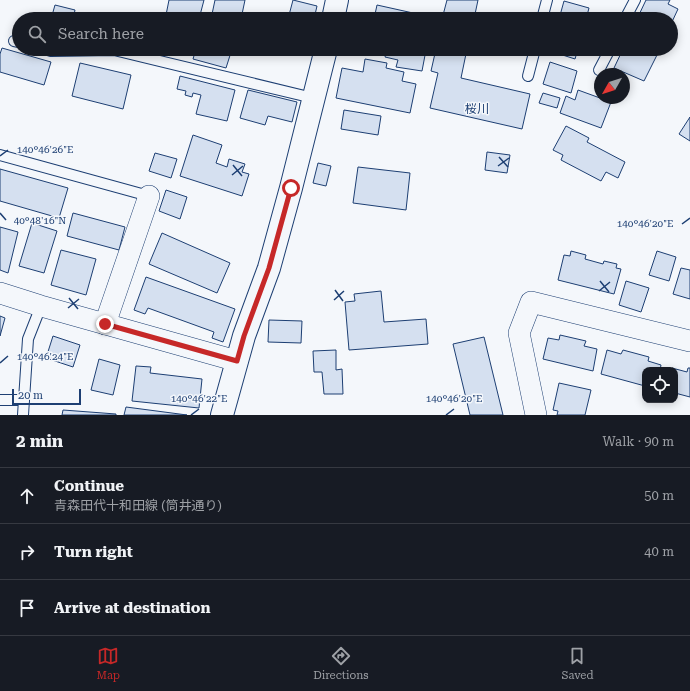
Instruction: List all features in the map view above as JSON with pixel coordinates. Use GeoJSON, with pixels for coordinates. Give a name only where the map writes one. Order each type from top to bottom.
{"type":"FeatureCollection","features":[{"type":"Feature","properties":{"kind":"main road"},"geometry":{"type":"LineString","coordinates":[[334,12],[337,0]]}},
{"type":"Feature","properties":{"kind":"main road"},"geometry":{"type":"LineString","coordinates":[[222,415],[244,336],[269,268],[324,56]]}},
{"type":"Feature","properties":{"kind":"street"},"geometry":{"type":"LineString","coordinates":[[105,324],[150,196]]}},
{"type":"Feature","properties":{"kind":"street"},"geometry":{"type":"LineString","coordinates":[[0,292],[41,306],[237,361]]}},
{"type":"Feature","properties":{"kind":"street"},"geometry":{"type":"LineString","coordinates":[[536,415],[519,333],[531,302],[690,341]]}},
{"type":"Feature","properties":{"kind":"lane"},"geometry":{"type":"LineString","coordinates":[[543,12],[546,0]]}},
{"type":"Feature","properties":{"kind":"lane"},"geometry":{"type":"LineString","coordinates":[[629,12],[635,0]]}},
{"type":"Feature","properties":{"kind":"lane"},"geometry":{"type":"LineString","coordinates":[[139,56],[313,98]]}},
{"type":"Feature","properties":{"kind":"lane"},"geometry":{"type":"LineString","coordinates":[[528,76],[533,56]]}},
{"type":"Feature","properties":{"kind":"lane"},"geometry":{"type":"LineString","coordinates":[[600,68],[606,56]]}},
{"type":"Feature","properties":{"kind":"lane"},"geometry":{"type":"LineString","coordinates":[[0,155],[150,196]]}},
{"type":"Feature","properties":{"kind":"lane"},"geometry":{"type":"LineString","coordinates":[[23,415],[28,340],[41,306]]}},
{"type":"Feature","properties":{"kind":"lane"},"geometry":{"type":"LineString","coordinates":[[0,400],[24,400]]}},
{"type":"Feature","properties":{"kind":"building"},"geometry":{"type":"Polygon","coordinates":[[[169,0],[204,0],[201,12],[167,12],[169,0]]]}},
{"type":"Feature","properties":{"kind":"building"},"geometry":{"type":"Polygon","coordinates":[[[215,0],[245,0],[242,12],[212,12],[215,0]]]}},
{"type":"Feature","properties":{"kind":"building"},"geometry":{"type":"Polygon","coordinates":[[[293,0],[317,6],[316,12],[290,12],[293,0]]]}},
{"type":"Feature","properties":{"kind":"building"},"geometry":{"type":"Polygon","coordinates":[[[447,0],[478,0],[475,12],[444,12],[447,0]]]}},
{"type":"Feature","properties":{"kind":"building"},"geometry":{"type":"Polygon","coordinates":[[[646,0],[670,0],[668,4],[678,9],[677,12],[640,12],[646,0]]]}},
{"type":"Feature","properties":{"kind":"building"},"geometry":{"type":"Polygon","coordinates":[[[564,1],[589,8],[588,12],[561,12],[564,1]]]}},
{"type":"Feature","properties":{"kind":"building"},"geometry":{"type":"Polygon","coordinates":[[[55,5],[75,10],[75,12],[53,12],[55,5]]]}},
{"type":"Feature","properties":{"kind":"building"},"geometry":{"type":"Polygon","coordinates":[[[377,5],[408,12],[376,12],[377,5]]]}},
{"type":"Feature","properties":{"kind":"building"},"geometry":{"type":"Polygon","coordinates":[[[2,48],[12,51],[12,56],[30,56],[51,62],[44,85],[0,72],[0,54],[2,48]]]}},
{"type":"Feature","properties":{"kind":"building"},"geometry":{"type":"Polygon","coordinates":[[[194,56],[230,56],[226,68],[193,59],[194,56]]]}},
{"type":"Feature","properties":{"kind":"building"},"geometry":{"type":"Polygon","coordinates":[[[425,56],[422,71],[396,67],[398,60],[385,57],[425,56]]]}},
{"type":"Feature","properties":{"kind":"building"},"geometry":{"type":"Polygon","coordinates":[[[434,56],[466,56],[461,78],[530,94],[522,129],[430,108],[438,73],[431,71],[434,56]]]}},
{"type":"Feature","properties":{"kind":"building"},"geometry":{"type":"Polygon","coordinates":[[[566,56],[576,56],[575,59],[566,56]]]}},
{"type":"Feature","properties":{"kind":"building"},"geometry":{"type":"Polygon","coordinates":[[[620,56],[656,56],[644,81],[630,75],[630,68],[614,68],[620,56]]]}},
{"type":"Feature","properties":{"kind":"building"},"geometry":{"type":"Polygon","coordinates":[[[365,59],[387,63],[386,68],[404,72],[402,81],[416,84],[410,113],[336,98],[342,68],[363,72],[365,59]]]}},
{"type":"Feature","properties":{"kind":"building"},"geometry":{"type":"Polygon","coordinates":[[[550,62],[577,71],[571,93],[543,84],[550,62]]]}},
{"type":"Feature","properties":{"kind":"building"},"geometry":{"type":"Polygon","coordinates":[[[80,63],[131,75],[123,109],[72,96],[80,63]]]}},
{"type":"Feature","properties":{"kind":"building"},"geometry":{"type":"Polygon","coordinates":[[[180,76],[235,90],[227,121],[196,114],[201,95],[193,93],[192,97],[185,95],[186,91],[177,89],[180,76]]]}},
{"type":"Feature","properties":{"kind":"building"},"geometry":{"type":"Polygon","coordinates":[[[248,90],[297,102],[292,122],[268,116],[265,125],[240,118],[248,90]]]}},
{"type":"Feature","properties":{"kind":"building"},"geometry":{"type":"Polygon","coordinates":[[[578,90],[594,96],[594,104],[610,104],[601,128],[560,113],[566,96],[575,100],[578,90]]]}},
{"type":"Feature","properties":{"kind":"building"},"geometry":{"type":"Polygon","coordinates":[[[543,93],[560,98],[557,108],[539,103],[543,93]]]}},
{"type":"Feature","properties":{"kind":"building"},"geometry":{"type":"Polygon","coordinates":[[[344,110],[381,116],[378,135],[341,129],[344,110]]]}},
{"type":"Feature","properties":{"kind":"building"},"geometry":{"type":"Polygon","coordinates":[[[690,117],[690,141],[679,134],[690,117]]]}},
{"type":"Feature","properties":{"kind":"building"},"geometry":{"type":"Polygon","coordinates":[[[566,126],[589,138],[587,142],[625,162],[618,178],[606,172],[601,181],[561,160],[563,155],[553,150],[566,126]]]}},
{"type":"Feature","properties":{"kind":"building"},"geometry":{"type":"Polygon","coordinates":[[[193,135],[222,145],[216,163],[227,167],[229,159],[245,164],[242,172],[249,174],[242,196],[180,176],[193,135]]]}},
{"type":"Feature","properties":{"kind":"building"},"geometry":{"type":"Polygon","coordinates":[[[487,152],[510,155],[507,173],[485,170],[487,152]]]}},
{"type":"Feature","properties":{"kind":"building"},"geometry":{"type":"Polygon","coordinates":[[[155,153],[177,159],[171,178],[149,171],[155,153]]]}},
{"type":"Feature","properties":{"kind":"building"},"geometry":{"type":"Polygon","coordinates":[[[318,163],[331,166],[326,186],[313,183],[318,163]]]}},
{"type":"Feature","properties":{"kind":"building"},"geometry":{"type":"Polygon","coordinates":[[[358,167],[410,173],[406,210],[353,203],[358,167]]]}},
{"type":"Feature","properties":{"kind":"building"},"geometry":{"type":"Polygon","coordinates":[[[0,169],[68,188],[59,218],[0,201],[0,169]]]}},
{"type":"Feature","properties":{"kind":"building"},"geometry":{"type":"Polygon","coordinates":[[[166,190],[187,197],[180,219],[159,211],[166,190]]]}},
{"type":"Feature","properties":{"kind":"building"},"geometry":{"type":"Polygon","coordinates":[[[73,213],[125,227],[119,250],[67,236],[73,213]]]}},
{"type":"Feature","properties":{"kind":"building"},"geometry":{"type":"Polygon","coordinates":[[[32,223],[57,231],[44,273],[19,266],[32,223]]]}},
{"type":"Feature","properties":{"kind":"building"},"geometry":{"type":"Polygon","coordinates":[[[0,227],[18,232],[8,273],[0,270],[0,227]]]}},
{"type":"Feature","properties":{"kind":"building"},"geometry":{"type":"Polygon","coordinates":[[[162,233],[230,263],[217,293],[149,264],[162,233]]]}},
{"type":"Feature","properties":{"kind":"building"},"geometry":{"type":"Polygon","coordinates":[[[61,250],[96,259],[86,295],[51,285],[61,250]]]}},
{"type":"Feature","properties":{"kind":"building"},"geometry":{"type":"Polygon","coordinates":[[[571,251],[586,255],[585,259],[603,264],[604,261],[617,264],[616,268],[621,269],[614,294],[558,280],[564,255],[570,256],[571,251]]]}},
{"type":"Feature","properties":{"kind":"building"},"geometry":{"type":"Polygon","coordinates":[[[657,251],[676,257],[669,281],[649,275],[657,251]]]}},
{"type":"Feature","properties":{"kind":"building"},"geometry":{"type":"Polygon","coordinates":[[[681,268],[690,270],[690,299],[673,294],[681,268]]]}},
{"type":"Feature","properties":{"kind":"building"},"geometry":{"type":"Polygon","coordinates":[[[146,277],[235,309],[223,342],[212,338],[214,332],[148,308],[145,314],[134,310],[146,277]]]}},
{"type":"Feature","properties":{"kind":"building"},"geometry":{"type":"Polygon","coordinates":[[[626,281],[649,288],[641,312],[619,305],[626,281]]]}},
{"type":"Feature","properties":{"kind":"building"},"geometry":{"type":"Polygon","coordinates":[[[381,291],[384,322],[426,319],[428,344],[349,350],[345,302],[355,301],[354,294],[381,291]]]}},
{"type":"Feature","properties":{"kind":"building"},"geometry":{"type":"Polygon","coordinates":[[[0,316],[5,318],[0,336],[0,316]]]}},
{"type":"Feature","properties":{"kind":"building"},"geometry":{"type":"Polygon","coordinates":[[[269,320],[302,321],[301,343],[268,342],[269,320]]]}},
{"type":"Feature","properties":{"kind":"building"},"geometry":{"type":"Polygon","coordinates":[[[560,335],[586,341],[584,346],[597,349],[593,371],[543,359],[548,338],[559,340],[560,335]]]}},
{"type":"Feature","properties":{"kind":"building"},"geometry":{"type":"Polygon","coordinates":[[[53,336],[80,345],[73,367],[46,358],[53,336]]]}},
{"type":"Feature","properties":{"kind":"building"},"geometry":{"type":"Polygon","coordinates":[[[484,337],[503,415],[470,415],[453,344],[484,337]]]}},
{"type":"Feature","properties":{"kind":"building"},"geometry":{"type":"Polygon","coordinates":[[[336,350],[336,370],[342,369],[343,394],[324,394],[322,372],[314,372],[313,351],[336,350]]]}},
{"type":"Feature","properties":{"kind":"building"},"geometry":{"type":"Polygon","coordinates":[[[607,350],[621,354],[623,350],[649,357],[648,361],[661,365],[661,367],[642,367],[642,385],[601,374],[607,350]]]}},
{"type":"Feature","properties":{"kind":"building"},"geometry":{"type":"Polygon","coordinates":[[[99,359],[120,365],[113,395],[91,390],[99,359]]]}},
{"type":"Feature","properties":{"kind":"building"},"geometry":{"type":"Polygon","coordinates":[[[136,366],[151,367],[150,373],[202,379],[199,408],[132,401],[136,366]]]}},
{"type":"Feature","properties":{"kind":"building"},"geometry":{"type":"Polygon","coordinates":[[[688,368],[690,368],[690,397],[678,394],[678,370],[687,372],[688,368]]]}},
{"type":"Feature","properties":{"kind":"building"},"geometry":{"type":"Polygon","coordinates":[[[559,383],[591,390],[585,415],[557,415],[558,411],[553,410],[559,383]]]}},
{"type":"Feature","properties":{"kind":"building"},"geometry":{"type":"Polygon","coordinates":[[[126,407],[187,415],[124,415],[126,407]]]}},
{"type":"Feature","properties":{"kind":"building"},"geometry":{"type":"Polygon","coordinates":[[[63,410],[116,414],[116,415],[62,415],[63,410]]]}},
{"type":"Feature","properties":{"kind":"district","name":"桜川"},"geometry":{"type":"Point","coordinates":[477,109]}},
{"type":"Feature","properties":{"kind":"route"},"geometry":{"type":"LineString","coordinates":[[105,324],[237,361],[244,336],[269,268],[291,188]]}}]}
